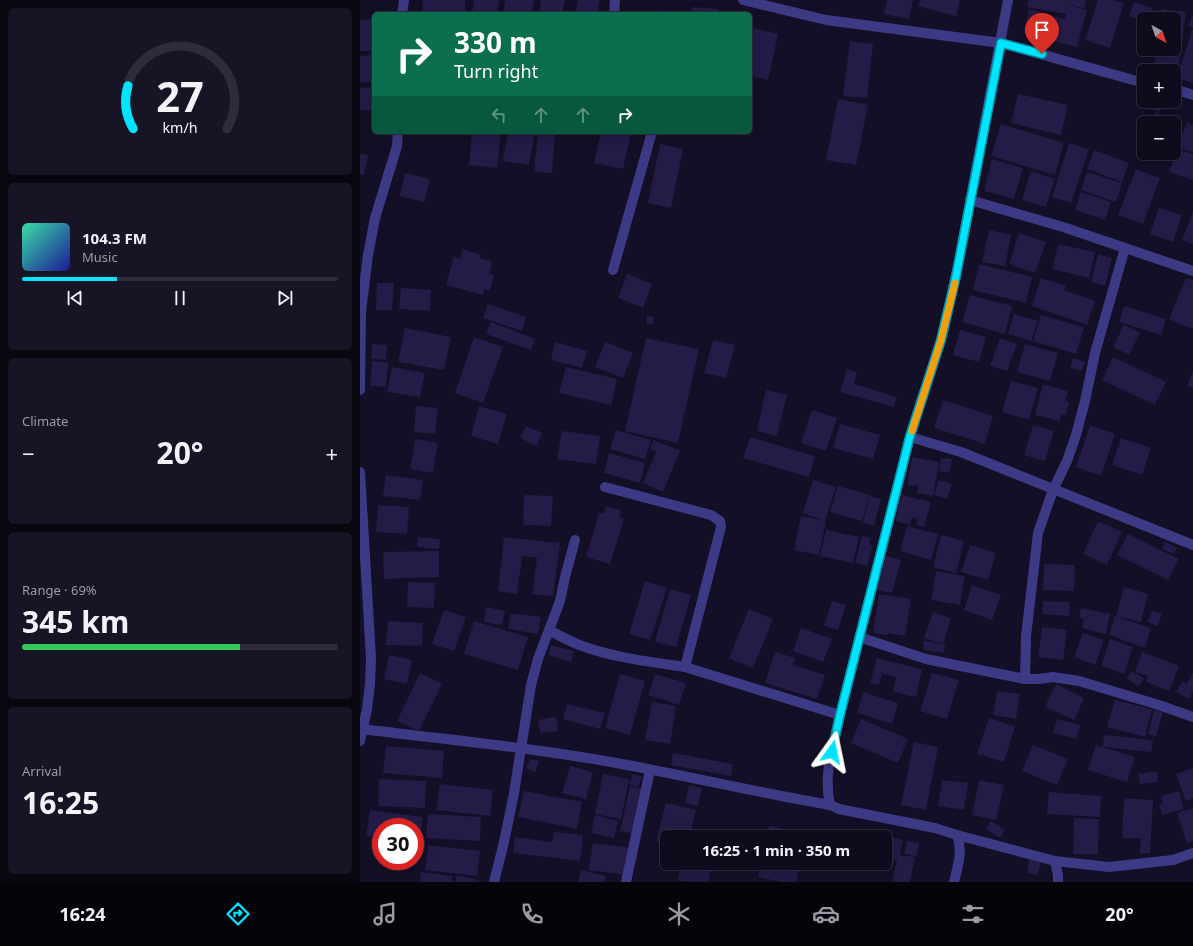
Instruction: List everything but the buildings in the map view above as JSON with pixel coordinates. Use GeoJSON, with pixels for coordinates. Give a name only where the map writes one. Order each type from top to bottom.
{"type":"FeatureCollection","features":[{"type":"Feature","properties":{"kind":"street"},"geometry":{"type":"LineString","coordinates":[[402,12],[404,0]]}},
{"type":"Feature","properties":{"kind":"street"},"geometry":{"type":"LineString","coordinates":[[614,12],[615,0]]}},
{"type":"Feature","properties":{"kind":"street"},"geometry":{"type":"LineString","coordinates":[[743,0],[826,20],[1001,43],[1137,81]]}},
{"type":"Feature","properties":{"kind":"street"},"geometry":{"type":"LineString","coordinates":[[830,805],[827,784],[840,715],[910,436],[941,340],[956,276],[1008,0]]}},
{"type":"Feature","properties":{"kind":"street"},"geometry":{"type":"LineString","coordinates":[[1181,91],[1193,95]]}},
{"type":"Feature","properties":{"kind":"street"},"geometry":{"type":"LineString","coordinates":[[360,390],[361,312],[368,254],[375,218],[397,146],[398,134]]}},
{"type":"Feature","properties":{"kind":"street"},"geometry":{"type":"LineString","coordinates":[[613,270],[651,134]]}},
{"type":"Feature","properties":{"kind":"street"},"geometry":{"type":"LineString","coordinates":[[970,200],[1063,227],[1193,271]]}},
{"type":"Feature","properties":{"kind":"street"},"geometry":{"type":"LineString","coordinates":[[1025,679],[1026,636],[1038,532],[1053,490],[1076,435],[1085,401],[1094,353],[1125,248]]}},
{"type":"Feature","properties":{"kind":"street"},"geometry":{"type":"LineString","coordinates":[[910,436],[961,452],[1193,545]]}},
{"type":"Feature","properties":{"kind":"street"},"geometry":{"type":"LineString","coordinates":[[360,472],[371,658],[367,709],[360,741]]}},
{"type":"Feature","properties":{"kind":"street"},"geometry":{"type":"LineString","coordinates":[[605,487],[711,515],[720,521],[720,534],[685,667]]}},
{"type":"Feature","properties":{"kind":"street"},"geometry":{"type":"LineString","coordinates":[[494,882],[506,835],[530,685],[538,659],[560,601],[575,540]]}},
{"type":"Feature","properties":{"kind":"street"},"geometry":{"type":"LineString","coordinates":[[549,630],[581,646],[635,660],[685,667],[840,715]]}},
{"type":"Feature","properties":{"kind":"street"},"geometry":{"type":"LineString","coordinates":[[859,637],[926,659],[1025,679],[1039,680],[1053,677],[1079,681],[1159,705],[1193,717]]}},
{"type":"Feature","properties":{"kind":"street"},"geometry":{"type":"LineString","coordinates":[[362,729],[521,748],[622,764],[775,796],[830,805],[851,812],[935,828],[1055,861],[1109,867],[1173,860],[1193,853]]}},
{"type":"Feature","properties":{"kind":"street"},"geometry":{"type":"LineString","coordinates":[[626,882],[650,770]]}},
{"type":"Feature","properties":{"kind":"street"},"geometry":{"type":"LineString","coordinates":[[954,882],[960,853],[960,844],[956,835]]}},
{"type":"Feature","properties":{"kind":"street"},"geometry":{"type":"LineString","coordinates":[[1055,861],[1058,882]]}},
{"type":"Feature","properties":{"kind":"slow traffic"},"geometry":{"type":"LineString","coordinates":[[912,431],[941,340],[955,283]]}},
{"type":"Feature","properties":{"kind":"route"},"geometry":{"type":"LineString","coordinates":[[832,752],[910,436],[941,340],[956,276],[1001,43],[1042,54]]}}]}
